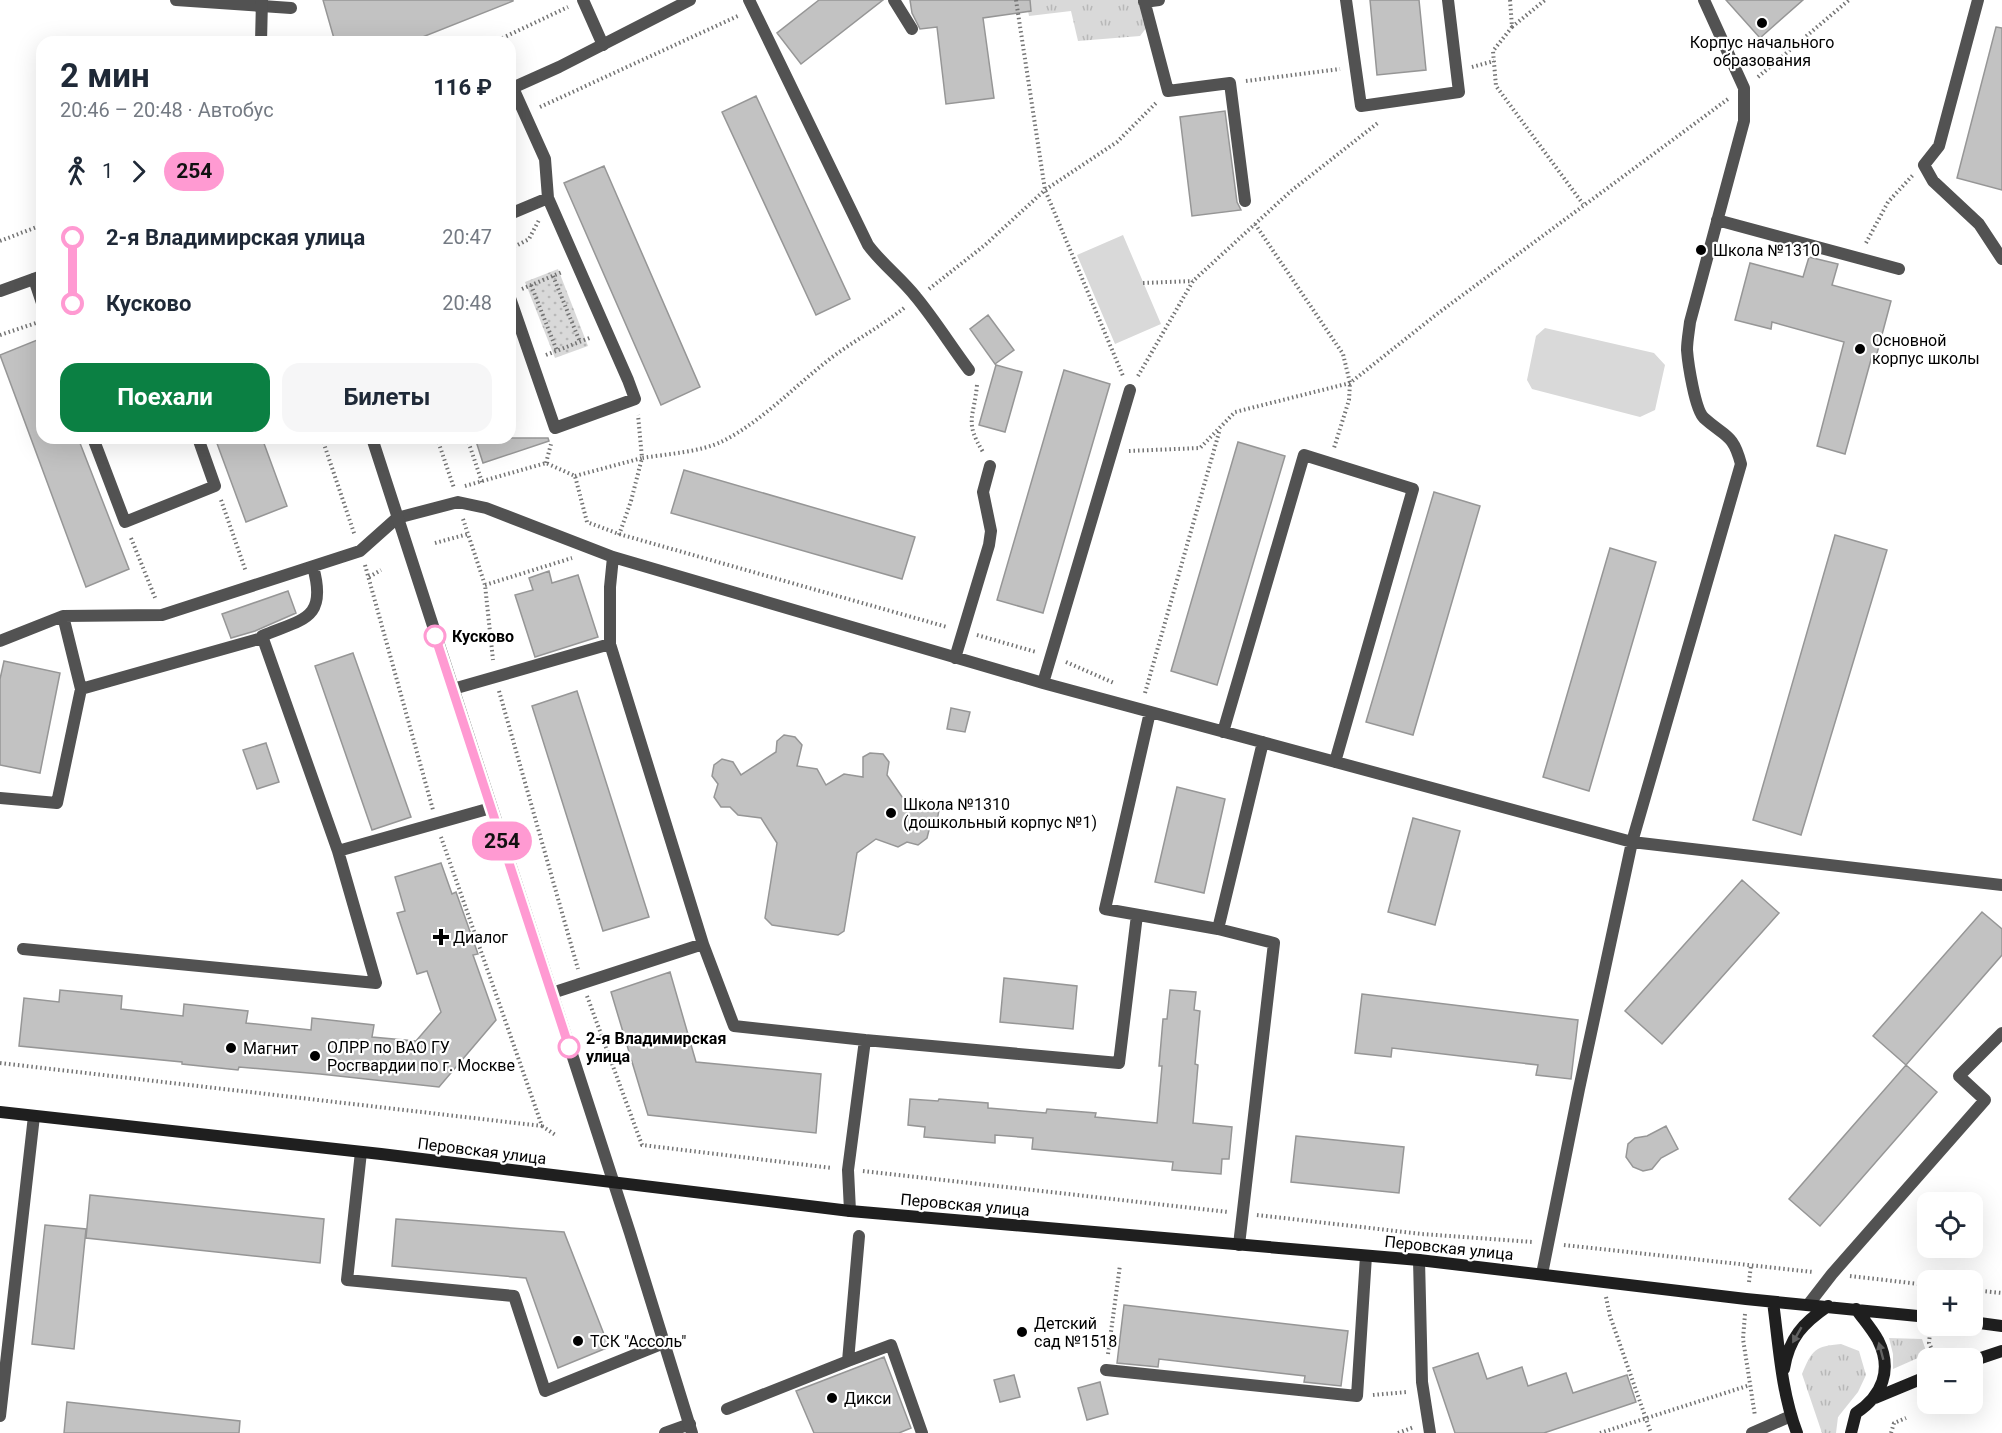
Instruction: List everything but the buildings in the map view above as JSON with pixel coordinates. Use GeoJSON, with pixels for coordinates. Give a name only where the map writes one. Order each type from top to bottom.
{"type":"FeatureCollection","features":[{"type":"Feature","properties":{"kind":"main road","name":"Перовская улица"},"geometry":{"type":"LineString","coordinates":[[0,1112],[360,1152],[850,1211],[1419,1260],[1746,1299],[1917,1316]]}},
{"type":"Feature","properties":{"kind":"main road"},"geometry":{"type":"LineString","coordinates":[[1773,1302],[1782,1376],[1797,1433]]}},
{"type":"Feature","properties":{"kind":"main road"},"geometry":{"type":"LineString","coordinates":[[1782,1376],[1790,1348],[1801,1327],[1828,1306]]}},
{"type":"Feature","properties":{"kind":"main road"},"geometry":{"type":"LineString","coordinates":[[1851,1433],[1856,1413],[1868,1406],[1875,1398],[1883,1381],[1882,1351],[1877,1339],[1856,1309]]}},
{"type":"Feature","properties":{"kind":"main road"},"geometry":{"type":"LineString","coordinates":[[1983,1323],[2002,1326]]}},
{"type":"Feature","properties":{"kind":"main road"},"geometry":{"type":"LineString","coordinates":[[1983,1357],[2002,1351]]}},
{"type":"Feature","properties":{"kind":"main road"},"geometry":{"type":"LineString","coordinates":[[1875,1398],[1917,1381]]}},
{"type":"Feature","properties":{"kind":"street"},"geometry":{"type":"LineString","coordinates":[[176,0],[262,3],[291,8]]}},
{"type":"Feature","properties":{"kind":"street"},"geometry":{"type":"LineString","coordinates":[[516,86],[690,0]]}},
{"type":"Feature","properties":{"kind":"street"},"geometry":{"type":"LineString","coordinates":[[894,0],[912,29]]}},
{"type":"Feature","properties":{"kind":"street"},"geometry":{"type":"LineString","coordinates":[[1159,0],[1144,1],[1168,91],[1230,83],[1245,201]]}},
{"type":"Feature","properties":{"kind":"street"},"geometry":{"type":"LineString","coordinates":[[1346,0],[1361,106],[1459,92],[1448,0]]}},
{"type":"Feature","properties":{"kind":"street"},"geometry":{"type":"LineString","coordinates":[[1542,1274],[1632,842],[1741,464],[1737,448],[1727,434],[1703,417],[1697,407],[1687,349],[1690,321],[1744,121],[1744,88],[1704,0]]}},
{"type":"Feature","properties":{"kind":"street"},"geometry":{"type":"LineString","coordinates":[[1978,0],[1939,146],[1924,165],[1934,181],[1979,224],[2002,259]]}},
{"type":"Feature","properties":{"kind":"street"},"geometry":{"type":"LineString","coordinates":[[577,2],[603,45]]}},
{"type":"Feature","properties":{"kind":"street"},"geometry":{"type":"LineString","coordinates":[[261,36],[262,3]]}},
{"type":"Feature","properties":{"kind":"street"},"geometry":{"type":"LineString","coordinates":[[752,4],[868,245],[880,261],[897,275],[917,298],[969,370]]}},
{"type":"Feature","properties":{"kind":"street"},"geometry":{"type":"LineString","coordinates":[[516,97],[545,159],[547,199],[635,399],[555,428],[516,315]]}},
{"type":"Feature","properties":{"kind":"street"},"geometry":{"type":"LineString","coordinates":[[516,212],[547,199]]}},
{"type":"Feature","properties":{"kind":"street"},"geometry":{"type":"LineString","coordinates":[[1717,220],[1899,269]]}},
{"type":"Feature","properties":{"kind":"street"},"geometry":{"type":"LineString","coordinates":[[0,291],[36,279]]}},
{"type":"Feature","properties":{"kind":"street"},"geometry":{"type":"LineString","coordinates":[[1043,683],[1130,390]]}},
{"type":"Feature","properties":{"kind":"street"},"geometry":{"type":"LineString","coordinates":[[95,444],[125,522],[215,486],[200,444]]}},
{"type":"Feature","properties":{"kind":"street"},"geometry":{"type":"LineString","coordinates":[[374,444],[691,1429],[666,1433]]}},
{"type":"Feature","properties":{"kind":"street"},"geometry":{"type":"LineString","coordinates":[[1223,732],[1304,455],[1413,489],[1335,762]]}},
{"type":"Feature","properties":{"kind":"street"},"geometry":{"type":"LineString","coordinates":[[956,658],[989,545],[991,531],[983,492],[990,466]]}},
{"type":"Feature","properties":{"kind":"street"},"geometry":{"type":"LineString","coordinates":[[0,641],[63,616],[162,615],[360,551],[397,518],[458,502],[486,508],[613,557],[956,658],[1632,842],[2002,885]]}},
{"type":"Feature","properties":{"kind":"street"},"geometry":{"type":"LineString","coordinates":[[613,557],[610,587],[610,644],[703,944],[734,1026],[1119,1063],[1137,915]]}},
{"type":"Feature","properties":{"kind":"street"},"geometry":{"type":"LineString","coordinates":[[81,689],[262,638],[262,636],[308,617],[314,610],[318,591],[313,567]]}},
{"type":"Feature","properties":{"kind":"street"},"geometry":{"type":"LineString","coordinates":[[0,798],[57,803],[81,689],[63,616]]}},
{"type":"Feature","properties":{"kind":"street"},"geometry":{"type":"LineString","coordinates":[[23,950],[376,983],[338,851],[262,638]]}},
{"type":"Feature","properties":{"kind":"street"},"geometry":{"type":"LineString","coordinates":[[453,689],[610,644]]}},
{"type":"Feature","properties":{"kind":"street"},"geometry":{"type":"LineString","coordinates":[[1149,712],[1105,909],[1218,929],[1274,943],[1239,1245]]}},
{"type":"Feature","properties":{"kind":"street"},"geometry":{"type":"LineString","coordinates":[[1218,929],[1263,742]]}},
{"type":"Feature","properties":{"kind":"street"},"geometry":{"type":"LineString","coordinates":[[338,851],[491,807]]}},
{"type":"Feature","properties":{"kind":"street"},"geometry":{"type":"LineString","coordinates":[[552,993],[703,944]]}},
{"type":"Feature","properties":{"kind":"street"},"geometry":{"type":"LineString","coordinates":[[1808,1305],[1832,1274],[1984,1100],[1959,1076],[2002,1033]]}},
{"type":"Feature","properties":{"kind":"street"},"geometry":{"type":"LineString","coordinates":[[850,1211],[848,1170],[865,1040]]}},
{"type":"Feature","properties":{"kind":"street"},"geometry":{"type":"LineString","coordinates":[[0,1416],[34,1116]]}},
{"type":"Feature","properties":{"kind":"street"},"geometry":{"type":"LineString","coordinates":[[360,1152],[347,1280],[514,1296],[545,1391],[664,1343]]}},
{"type":"Feature","properties":{"kind":"street"},"geometry":{"type":"LineString","coordinates":[[848,1361],[859,1236]]}},
{"type":"Feature","properties":{"kind":"street"},"geometry":{"type":"LineString","coordinates":[[1106,1370],[1357,1396],[1365,1256]]}},
{"type":"Feature","properties":{"kind":"street"},"geometry":{"type":"LineString","coordinates":[[1419,1260],[1423,1391],[1430,1433]]}},
{"type":"Feature","properties":{"kind":"street"},"geometry":{"type":"LineString","coordinates":[[727,1409],[891,1345],[922,1433]]}},
{"type":"Feature","properties":{"kind":"street"},"geometry":{"type":"LineString","coordinates":[[1755,1432],[1791,1416]]}},
{"type":"Feature","properties":{"kind":"path"},"geometry":{"type":"LineString","coordinates":[[1016,0],[1045,190],[1130,390]]}},
{"type":"Feature","properties":{"kind":"path"},"geometry":{"type":"LineString","coordinates":[[1510,0],[1512,27]]}},
{"type":"Feature","properties":{"kind":"path"},"geometry":{"type":"LineString","coordinates":[[1545,0],[1512,27],[1493,51],[1496,86],[1583,204]]}},
{"type":"Feature","properties":{"kind":"path"},"geometry":{"type":"LineString","coordinates":[[1112,452],[1200,448],[1235,412],[1350,383],[1583,204],[1744,88],[1849,0]]}},
{"type":"Feature","properties":{"kind":"path"},"geometry":{"type":"LineString","coordinates":[[506,36],[577,2]]}},
{"type":"Feature","properties":{"kind":"path"},"geometry":{"type":"LineString","coordinates":[[524,114],[752,4]]}},
{"type":"Feature","properties":{"kind":"path"},"geometry":{"type":"LineString","coordinates":[[1230,83],[1355,68]]}},
{"type":"Feature","properties":{"kind":"path"},"geometry":{"type":"LineString","coordinates":[[454,489],[546,463],[575,476],[642,458],[721,442],[749,425],[822,365],[880,327],[985,245],[1045,190],[1117,142],[1168,91]]}},
{"type":"Feature","properties":{"kind":"path"},"geometry":{"type":"LineString","coordinates":[[1130,390],[1193,281],[1291,191],[1381,120]]}},
{"type":"Feature","properties":{"kind":"path"},"geometry":{"type":"LineString","coordinates":[[1858,258],[1888,202],[1924,165]]}},
{"type":"Feature","properties":{"kind":"path"},"geometry":{"type":"LineString","coordinates":[[516,246],[533,235],[547,199]]}},
{"type":"Feature","properties":{"kind":"path"},"geometry":{"type":"LineString","coordinates":[[1255,224],[1343,354],[1350,383],[1349,400],[1329,463]]}},
{"type":"Feature","properties":{"kind":"path"},"geometry":{"type":"LineString","coordinates":[[0,241],[36,227]]}},
{"type":"Feature","properties":{"kind":"path"},"geometry":{"type":"LineString","coordinates":[[520,289],[578,265]]}},
{"type":"Feature","properties":{"kind":"path"},"geometry":{"type":"LineString","coordinates":[[553,276],[580,342]]}},
{"type":"Feature","properties":{"kind":"path"},"geometry":{"type":"LineString","coordinates":[[1143,283],[1193,281]]}},
{"type":"Feature","properties":{"kind":"path"},"geometry":{"type":"LineString","coordinates":[[531,285],[557,351]]}},
{"type":"Feature","properties":{"kind":"path"},"geometry":{"type":"LineString","coordinates":[[0,334],[36,323]]}},
{"type":"Feature","properties":{"kind":"path"},"geometry":{"type":"LineString","coordinates":[[532,361],[607,331]]}},
{"type":"Feature","properties":{"kind":"path"},"geometry":{"type":"LineString","coordinates":[[969,370],[977,386],[970,423],[990,466]]}},
{"type":"Feature","properties":{"kind":"path"},"geometry":{"type":"LineString","coordinates":[[613,557],[642,458],[635,399]]}},
{"type":"Feature","properties":{"kind":"path"},"geometry":{"type":"LineString","coordinates":[[1144,696],[1220,428]]}},
{"type":"Feature","properties":{"kind":"path"},"geometry":{"type":"LineString","coordinates":[[439,444],[485,585],[495,677],[582,982],[642,1145],[1422,1234],[1548,1243],[1917,1284]]}},
{"type":"Feature","properties":{"kind":"path"},"geometry":{"type":"LineString","coordinates":[[469,444],[482,482]]}},
{"type":"Feature","properties":{"kind":"path"},"geometry":{"type":"LineString","coordinates":[[485,585],[570,559],[577,554],[587,522],[575,476]]}},
{"type":"Feature","properties":{"kind":"path"},"geometry":{"type":"LineString","coordinates":[[215,486],[251,587]]}},
{"type":"Feature","properties":{"kind":"path"},"geometry":{"type":"LineString","coordinates":[[125,522],[162,615]]}},
{"type":"Feature","properties":{"kind":"path"},"geometry":{"type":"LineString","coordinates":[[587,522],[619,534],[1052,656],[1124,687]]}},
{"type":"Feature","properties":{"kind":"path"},"geometry":{"type":"LineString","coordinates":[[435,543],[468,534]]}},
{"type":"Feature","properties":{"kind":"path"},"geometry":{"type":"LineString","coordinates":[[369,577],[381,570]]}},
{"type":"Feature","properties":{"kind":"path"},"geometry":{"type":"LineString","coordinates":[[1134,691],[1155,698]]}},
{"type":"Feature","properties":{"kind":"path"},"geometry":{"type":"LineString","coordinates":[[542,1126],[557,1136]]}},
{"type":"Feature","properties":{"kind":"path"},"geometry":{"type":"LineString","coordinates":[[1106,1370],[1120,1265]]}},
{"type":"Feature","properties":{"kind":"path"},"geometry":{"type":"LineString","coordinates":[[1751,1265],[1743,1339],[1755,1432]]}},
{"type":"Feature","properties":{"kind":"path"},"geometry":{"type":"LineString","coordinates":[[1602,1282],[1610,1317],[1652,1433]]}},
{"type":"Feature","properties":{"kind":"path"},"geometry":{"type":"LineString","coordinates":[[1983,1291],[2002,1293]]}},
{"type":"Feature","properties":{"kind":"path"},"geometry":{"type":"LineString","coordinates":[[1600,1433],[1750,1385]]}},
{"type":"Feature","properties":{"kind":"path"},"geometry":{"type":"LineString","coordinates":[[1357,1396],[1423,1391]]}},
{"type":"Feature","properties":{"kind":"path"},"geometry":{"type":"LineString","coordinates":[[1891,1433],[1894,1422],[1906,1418]]}},
{"type":"Feature","properties":{"kind":"green space"},"geometry":{"type":"Polygon","coordinates":[[[1026,0],[1139,0],[1147,27],[1140,36],[1078,41],[1071,11],[1029,16],[1026,0]]]}},
{"type":"Feature","properties":{"kind":"green space"},"geometry":{"type":"Polygon","coordinates":[[[1123,235],[1161,324],[1115,344],[1077,255],[1123,235]]]}},
{"type":"Feature","properties":{"kind":"green space"},"geometry":{"type":"Polygon","coordinates":[[[558,269],[588,346],[555,358],[525,282],[558,269]]]}},
{"type":"Feature","properties":{"kind":"green space"},"geometry":{"type":"Polygon","coordinates":[[[1545,328],[1654,353],[1665,365],[1655,410],[1640,417],[1532,389],[1527,380],[1536,336],[1545,328]]]}},
{"type":"Feature","properties":{"kind":"green space"},"geometry":{"type":"Polygon","coordinates":[[[1889,1338],[1922,1339],[1925,1348],[1917,1348],[1917,1358],[1893,1369],[1893,1354],[1889,1338]]]}},
{"type":"Feature","properties":{"kind":"green space"},"geometry":{"type":"Polygon","coordinates":[[[1841,1344],[1859,1351],[1866,1375],[1858,1392],[1838,1417],[1836,1433],[1822,1433],[1802,1374],[1812,1354],[1825,1346],[1841,1344]]]}},
{"type":"Feature","properties":{"kind":"bus line","name":"254"},"geometry":{"type":"LineString","coordinates":[[435,636],[569,1047]]}},
{"type":"Feature","properties":{"kind":"place","name":"Корпус начального образования"},"geometry":{"type":"Point","coordinates":[1762,23]}},
{"type":"Feature","properties":{"kind":"place","name":"Школа №1310"},"geometry":{"type":"Point","coordinates":[1701,250]}},
{"type":"Feature","properties":{"kind":"place","name":"Основной корпус школы"},"geometry":{"type":"Point","coordinates":[1860,349]}},
{"type":"Feature","properties":{"kind":"place","name":"Кусково"},"geometry":{"type":"Point","coordinates":[435,636]}},
{"type":"Feature","properties":{"kind":"place","name":"Школа №1310 (дошкольный корпус №1)"},"geometry":{"type":"Point","coordinates":[891,813]}},
{"type":"Feature","properties":{"kind":"place","name":"Диалог"},"geometry":{"type":"Point","coordinates":[441,937]}},
{"type":"Feature","properties":{"kind":"place","name":"2-я Владимирская улица"},"geometry":{"type":"Point","coordinates":[569,1047]}},
{"type":"Feature","properties":{"kind":"place","name":"Магнит"},"geometry":{"type":"Point","coordinates":[231,1048]}},
{"type":"Feature","properties":{"kind":"place","name":"ОЛРР по ВАО ГУ Росгвардии по г. Москве"},"geometry":{"type":"Point","coordinates":[315,1056]}},
{"type":"Feature","properties":{"kind":"place","name":"Детский сад №1518"},"geometry":{"type":"Point","coordinates":[1022,1332]}},
{"type":"Feature","properties":{"kind":"place","name":"ТСК \"Ассоль\""},"geometry":{"type":"Point","coordinates":[578,1341]}},
{"type":"Feature","properties":{"kind":"place","name":"Дикси"},"geometry":{"type":"Point","coordinates":[832,1398]}}]}
